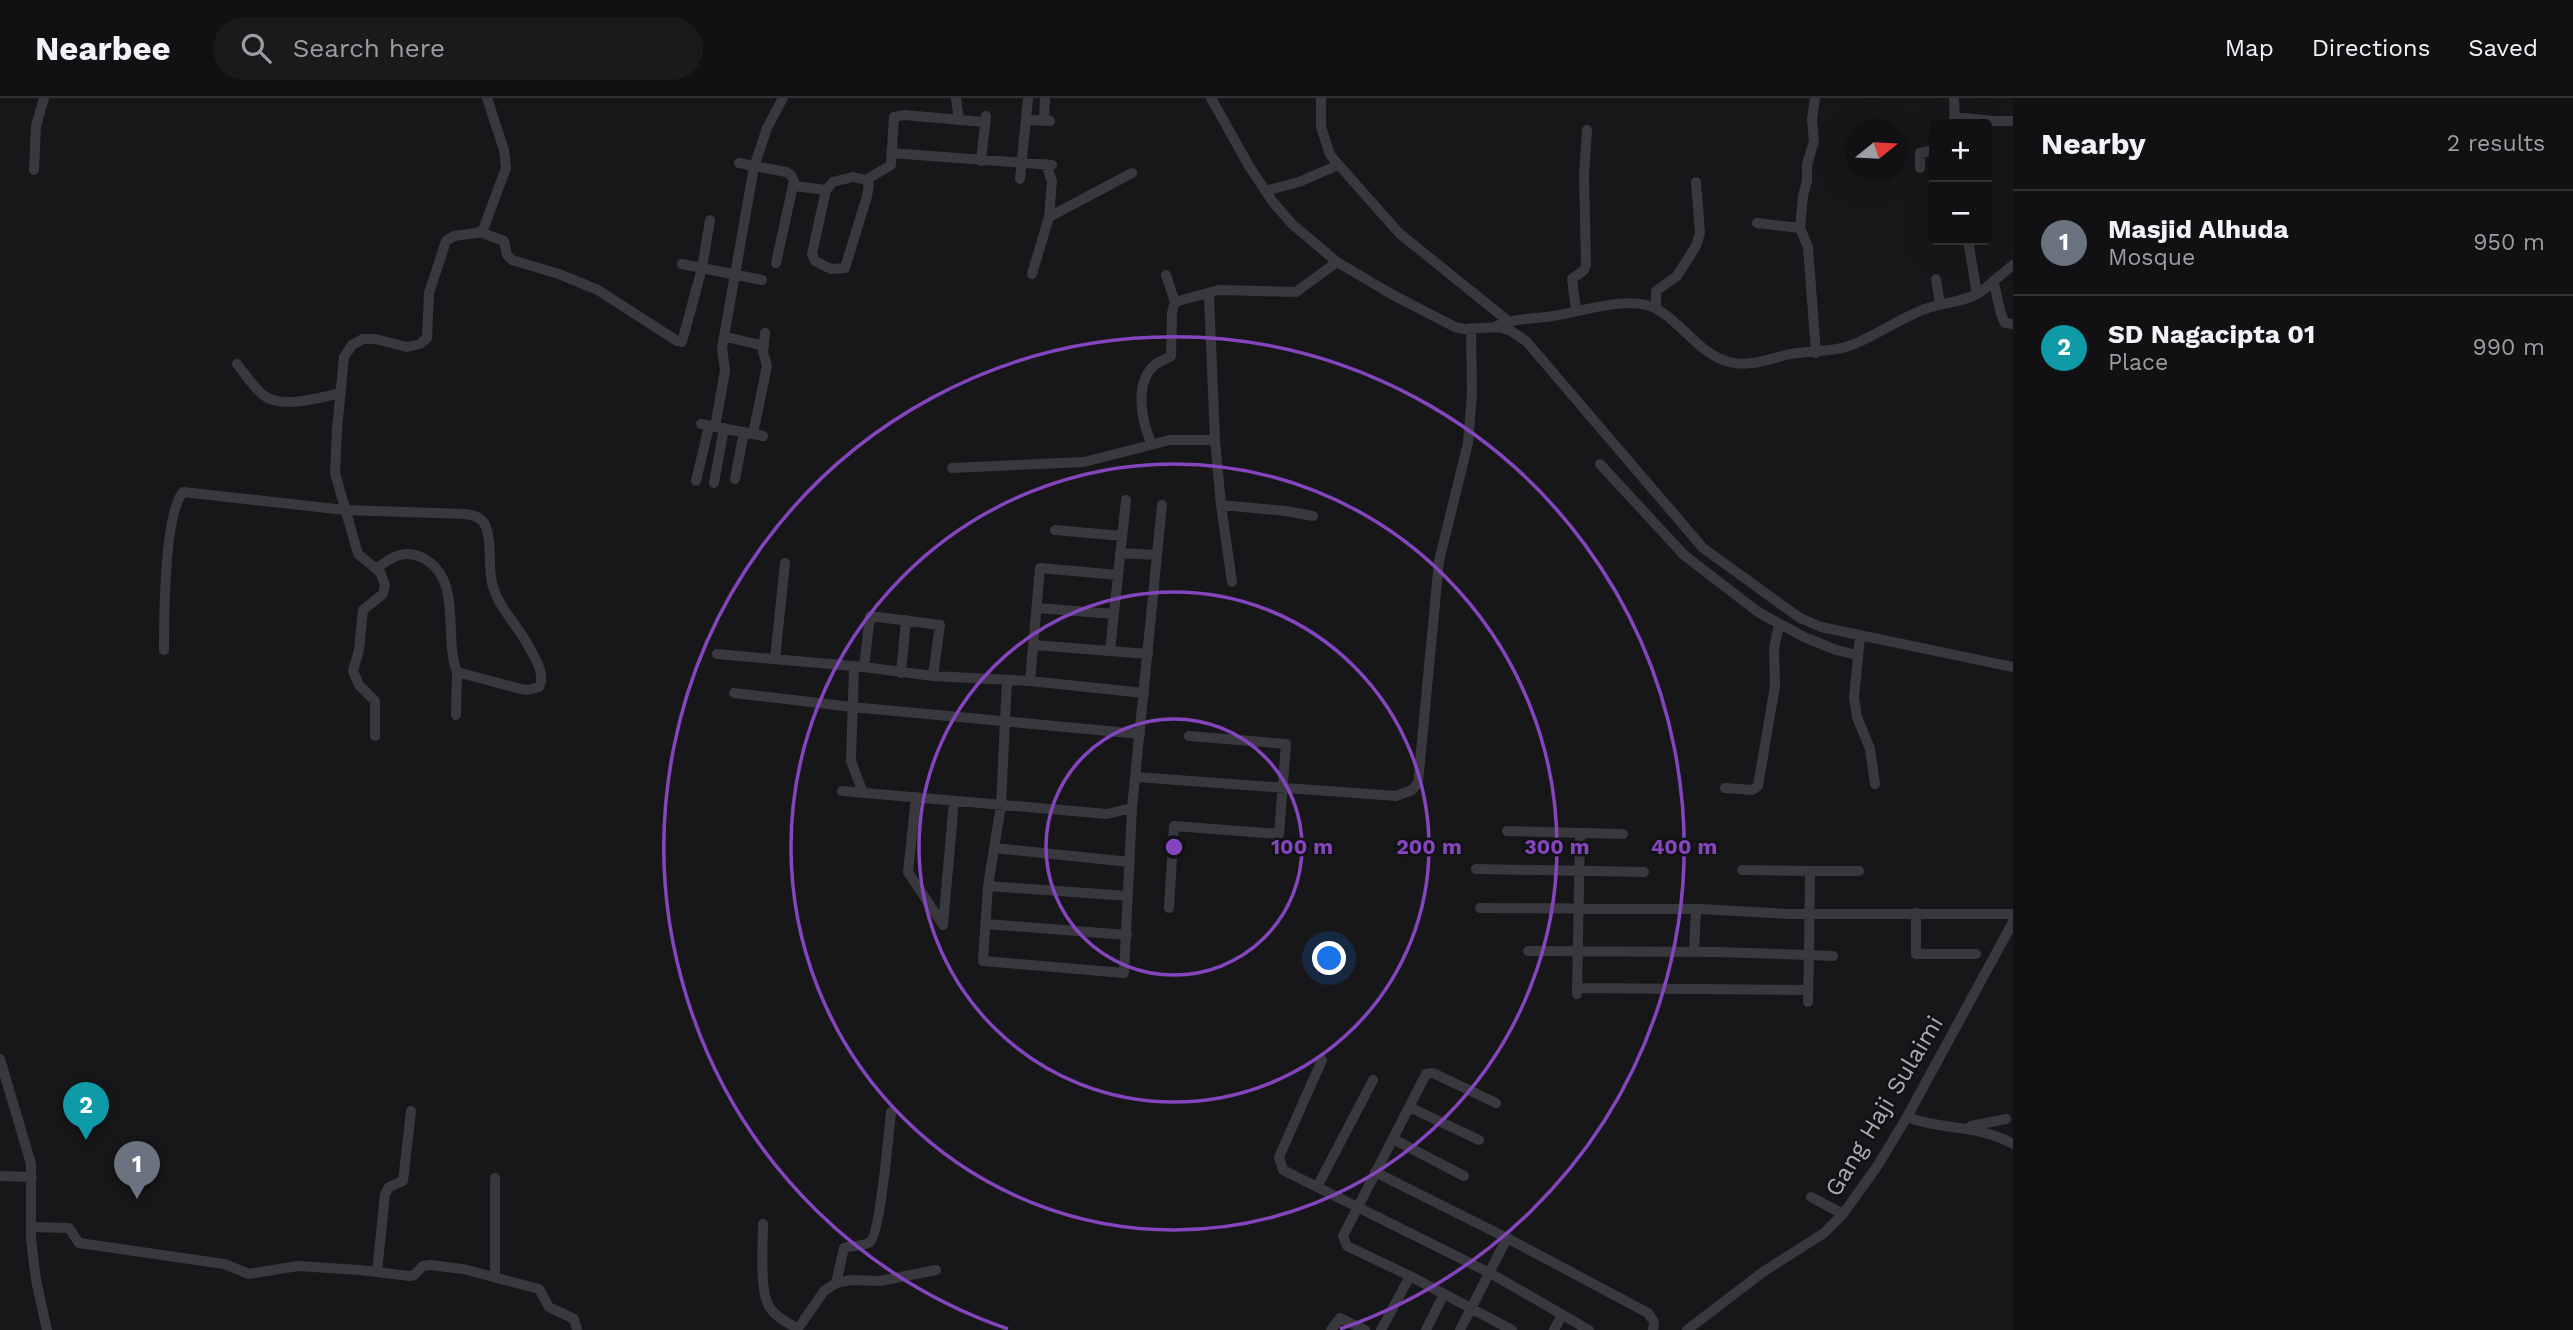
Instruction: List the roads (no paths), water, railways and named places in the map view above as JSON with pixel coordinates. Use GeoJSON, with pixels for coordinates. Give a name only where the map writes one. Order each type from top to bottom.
{"type":"FeatureCollection","features":[{"type":"Feature","properties":{"kind":"street"},"geometry":{"type":"LineString","coordinates":[[34,170],[36,126],[44,98]]}},
{"type":"Feature","properties":{"kind":"street"},"geometry":{"type":"LineString","coordinates":[[480,232],[485,226],[506,168],[486,98]]}},
{"type":"Feature","properties":{"kind":"street"},"geometry":{"type":"LineString","coordinates":[[696,481],[725,372],[722,348],[754,167],[766,128],[783,98]]}},
{"type":"Feature","properties":{"kind":"street"},"geometry":{"type":"LineString","coordinates":[[956,98],[959,120]]}},
{"type":"Feature","properties":{"kind":"street"},"geometry":{"type":"LineString","coordinates":[[1020,179],[1028,98]]}},
{"type":"Feature","properties":{"kind":"street"},"geometry":{"type":"LineString","coordinates":[[1027,120],[1047,121],[1045,98]]}},
{"type":"Feature","properties":{"kind":"street"},"geometry":{"type":"LineString","coordinates":[[1212,98],[1265,191],[1292,224],[1337,262],[1436,318],[1460,328],[1495,326],[1508,321],[1630,303],[1656,308],[1698,345],[1726,361],[1755,364],[1790,354],[1816,353],[1854,344],[1908,316],[1977,294],[2013,264]]}},
{"type":"Feature","properties":{"kind":"street"},"geometry":{"type":"LineString","coordinates":[[1321,98],[1323,136],[1327,150],[1338,165],[1399,233],[1508,321]]}},
{"type":"Feature","properties":{"kind":"street"},"geometry":{"type":"LineString","coordinates":[[1815,98],[1813,146],[1807,165],[1800,228],[1808,247],[1816,353]]}},
{"type":"Feature","properties":{"kind":"street"},"geometry":{"type":"LineString","coordinates":[[1954,98],[1954,119]]}},
{"type":"Feature","properties":{"kind":"street"},"geometry":{"type":"LineString","coordinates":[[866,180],[869,185],[867,196],[845,268],[831,269],[815,261],[812,254],[826,190],[840,179],[853,177],[866,180],[891,165],[894,117],[904,115],[959,120],[986,119],[981,161]]}},
{"type":"Feature","properties":{"kind":"street"},"geometry":{"type":"LineString","coordinates":[[1992,121],[2013,121]]}},
{"type":"Feature","properties":{"kind":"street"},"geometry":{"type":"LineString","coordinates":[[1576,311],[1572,279],[1584,270],[1586,265],[1587,209],[1584,174],[1587,130]]}},
{"type":"Feature","properties":{"kind":"street"},"geometry":{"type":"LineString","coordinates":[[1920,168],[1920,153],[1929,151]]}},
{"type":"Feature","properties":{"kind":"street"},"geometry":{"type":"LineString","coordinates":[[891,153],[1049,164],[1052,181],[1049,217],[1032,274]]}},
{"type":"Feature","properties":{"kind":"street"},"geometry":{"type":"LineString","coordinates":[[739,163],[791,175],[794,186],[776,263]]}},
{"type":"Feature","properties":{"kind":"street"},"geometry":{"type":"LineString","coordinates":[[1265,191],[1299,182],[1338,165]]}},
{"type":"Feature","properties":{"kind":"street"},"geometry":{"type":"LineString","coordinates":[[1049,217],[1132,173]]}},
{"type":"Feature","properties":{"kind":"street"},"geometry":{"type":"LineString","coordinates":[[1656,308],[1656,291],[1677,276],[1699,238],[1696,182]]}},
{"type":"Feature","properties":{"kind":"street"},"geometry":{"type":"LineString","coordinates":[[794,186],[826,190]]}},
{"type":"Feature","properties":{"kind":"street"},"geometry":{"type":"LineString","coordinates":[[374,736],[375,701],[359,685],[353,671],[359,650],[363,610],[385,590],[383,576],[358,554],[335,473],[344,357],[356,341],[369,338],[414,346],[427,338],[429,293],[446,242],[454,236],[480,232],[504,241],[507,256],[512,260],[559,274],[598,290],[679,342],[702,268],[710,220]]}},
{"type":"Feature","properties":{"kind":"street"},"geometry":{"type":"LineString","coordinates":[[1757,223],[1800,228]]}},
{"type":"Feature","properties":{"kind":"street"},"geometry":{"type":"LineString","coordinates":[[1969,245],[1977,294]]}},
{"type":"Feature","properties":{"kind":"street"},"geometry":{"type":"LineString","coordinates":[[1175,302],[1219,290],[1296,292],[1337,262]]}},
{"type":"Feature","properties":{"kind":"street"},"geometry":{"type":"LineString","coordinates":[[682,264],[762,280]]}},
{"type":"Feature","properties":{"kind":"street"},"geometry":{"type":"LineString","coordinates":[[1151,443],[1143,418],[1143,389],[1150,370],[1171,356],[1172,313],[1175,302],[1166,275]]}},
{"type":"Feature","properties":{"kind":"street"},"geometry":{"type":"LineString","coordinates":[[1936,279],[1940,304]]}},
{"type":"Feature","properties":{"kind":"street"},"geometry":{"type":"LineString","coordinates":[[1993,281],[2002,318],[2005,323],[2013,324]]}},
{"type":"Feature","properties":{"kind":"street"},"geometry":{"type":"LineString","coordinates":[[1211,292],[1208,300],[1216,440],[1221,505],[1232,583]]}},
{"type":"Feature","properties":{"kind":"street"},"geometry":{"type":"LineString","coordinates":[[1495,326],[1511,331],[1533,349],[1657,513],[1684,555],[1753,597],[1805,621],[1837,641],[1859,646]]}},
{"type":"Feature","properties":{"kind":"street"},"geometry":{"type":"LineString","coordinates":[[1136,777],[1396,796],[1412,790],[1418,783],[1439,561],[1468,443],[1472,394],[1471,328]]}},
{"type":"Feature","properties":{"kind":"street"},"geometry":{"type":"LineString","coordinates":[[735,479],[753,434],[767,366],[762,352],[765,333]]}},
{"type":"Feature","properties":{"kind":"street"},"geometry":{"type":"LineString","coordinates":[[726,337],[764,346]]}},
{"type":"Feature","properties":{"kind":"street"},"geometry":{"type":"LineString","coordinates":[[237,364],[258,390],[272,400],[309,400],[341,393]]}},
{"type":"Feature","properties":{"kind":"street"},"geometry":{"type":"LineString","coordinates":[[712,426],[753,434]]}},
{"type":"Feature","properties":{"kind":"street"},"geometry":{"type":"LineString","coordinates":[[712,426],[714,483]]}},
{"type":"Feature","properties":{"kind":"street"},"geometry":{"type":"LineString","coordinates":[[952,468],[1084,462],[1151,443],[1185,439],[1216,440]]}},
{"type":"Feature","properties":{"kind":"street"},"geometry":{"type":"LineString","coordinates":[[1600,464],[1703,548],[1779,625],[1859,646],[2013,667]]}},
{"type":"Feature","properties":{"kind":"street"},"geometry":{"type":"LineString","coordinates":[[164,650],[164,579],[176,507],[183,492],[345,510],[465,514],[478,517],[488,534],[493,588],[501,606],[527,642],[542,682],[535,689],[527,690],[457,673]]}},
{"type":"Feature","properties":{"kind":"street"},"geometry":{"type":"LineString","coordinates":[[1111,651],[1126,500]]}},
{"type":"Feature","properties":{"kind":"street"},"geometry":{"type":"LineString","coordinates":[[1007,680],[1001,805],[988,886],[983,961],[1124,973],[1132,808],[1161,505]]}},
{"type":"Feature","properties":{"kind":"street"},"geometry":{"type":"LineString","coordinates":[[1221,505],[1313,516]]}},
{"type":"Feature","properties":{"kind":"street"},"geometry":{"type":"LineString","coordinates":[[1055,530],[1122,536]]}},
{"type":"Feature","properties":{"kind":"street"},"geometry":{"type":"LineString","coordinates":[[1120,553],[1157,555]]}},
{"type":"Feature","properties":{"kind":"street"},"geometry":{"type":"LineString","coordinates":[[376,569],[395,556],[408,554],[424,559],[438,571],[447,591],[452,655],[457,673],[456,715]]}},
{"type":"Feature","properties":{"kind":"street"},"geometry":{"type":"LineString","coordinates":[[775,659],[785,563]]}},
{"type":"Feature","properties":{"kind":"street"},"geometry":{"type":"LineString","coordinates":[[1030,681],[1040,568],[1118,575]]}},
{"type":"Feature","properties":{"kind":"street"},"geometry":{"type":"LineString","coordinates":[[1038,608],[1114,614]]}},
{"type":"Feature","properties":{"kind":"street"},"geometry":{"type":"LineString","coordinates":[[863,793],[851,761],[852,707],[870,616],[940,625],[933,676]]}},
{"type":"Feature","properties":{"kind":"street"},"geometry":{"type":"LineString","coordinates":[[901,673],[906,620]]}},
{"type":"Feature","properties":{"kind":"street"},"geometry":{"type":"LineString","coordinates":[[1725,788],[1752,790],[1757,788],[1759,783],[1775,686],[1774,648],[1779,625]]}},
{"type":"Feature","properties":{"kind":"street"},"geometry":{"type":"LineString","coordinates":[[1034,645],[1148,654]]}},
{"type":"Feature","properties":{"kind":"street"},"geometry":{"type":"LineString","coordinates":[[1859,646],[1855,708],[1870,749],[1875,784]]}},
{"type":"Feature","properties":{"kind":"street"},"geometry":{"type":"LineString","coordinates":[[718,654],[859,666],[933,676],[1030,681],[1144,693]]}},
{"type":"Feature","properties":{"kind":"street"},"geometry":{"type":"LineString","coordinates":[[734,693],[1140,734]]}},
{"type":"Feature","properties":{"kind":"street"},"geometry":{"type":"LineString","coordinates":[[1169,908],[1174,826],[1279,834],[1286,744],[1189,736]]}},
{"type":"Feature","properties":{"kind":"street"},"geometry":{"type":"LineString","coordinates":[[842,791],[1108,814],[1132,808]]}},
{"type":"Feature","properties":{"kind":"street"},"geometry":{"type":"LineString","coordinates":[[916,797],[908,872],[943,925],[954,801]]}},
{"type":"Feature","properties":{"kind":"street"},"geometry":{"type":"LineString","coordinates":[[1507,831],[1623,834]]}},
{"type":"Feature","properties":{"kind":"street"},"geometry":{"type":"LineString","coordinates":[[1580,833],[1577,991],[1808,990]]}},
{"type":"Feature","properties":{"kind":"street"},"geometry":{"type":"LineString","coordinates":[[994,848],[1130,862]]}},
{"type":"Feature","properties":{"kind":"street"},"geometry":{"type":"LineString","coordinates":[[1476,869],[1644,872]]}},
{"type":"Feature","properties":{"kind":"street"},"geometry":{"type":"LineString","coordinates":[[1742,870],[1859,871]]}},
{"type":"Feature","properties":{"kind":"street"},"geometry":{"type":"LineString","coordinates":[[1808,1002],[1810,871]]}},
{"type":"Feature","properties":{"kind":"street"},"geometry":{"type":"LineString","coordinates":[[988,886],[1128,897]]}},
{"type":"Feature","properties":{"kind":"street"},"geometry":{"type":"LineString","coordinates":[[1480,908],[1696,909],[1809,914],[2013,914]]}},
{"type":"Feature","properties":{"kind":"street"},"geometry":{"type":"LineString","coordinates":[[1695,952],[1696,909]]}},
{"type":"Feature","properties":{"kind":"street"},"geometry":{"type":"LineString","coordinates":[[1916,913],[1916,954],[1976,954]]}},
{"type":"Feature","properties":{"kind":"street","name":"Gang Haji Sulaimi"},"geometry":{"type":"LineString","coordinates":[[1687,1330],[1763,1272],[1824,1233],[1843,1214],[1908,1117],[2013,922]]}},
{"type":"Feature","properties":{"kind":"street"},"geometry":{"type":"LineString","coordinates":[[986,924],[1127,935]]}},
{"type":"Feature","properties":{"kind":"street"},"geometry":{"type":"LineString","coordinates":[[1528,951],[1833,956]]}},
{"type":"Feature","properties":{"kind":"street"},"geometry":{"type":"LineString","coordinates":[[0,1059],[28,1151],[32,1177],[34,1268],[47,1330]]}},
{"type":"Feature","properties":{"kind":"street"},"geometry":{"type":"LineString","coordinates":[[1322,1060],[1279,1157],[1280,1166],[1287,1174],[1490,1273],[1589,1330]]}},
{"type":"Feature","properties":{"kind":"street"},"geometry":{"type":"LineString","coordinates":[[1496,1104],[1429,1072],[1426,1074],[1342,1236],[1344,1243],[1512,1330]]}},
{"type":"Feature","properties":{"kind":"street"},"geometry":{"type":"LineString","coordinates":[[1317,1187],[1373,1080]]}},
{"type":"Feature","properties":{"kind":"street"},"geometry":{"type":"LineString","coordinates":[[1409,1107],[1479,1140]]}},
{"type":"Feature","properties":{"kind":"street"},"geometry":{"type":"LineString","coordinates":[[377,1272],[385,1194],[389,1187],[403,1181],[411,1111]]}},
{"type":"Feature","properties":{"kind":"street"},"geometry":{"type":"LineString","coordinates":[[836,1283],[844,1248],[869,1243],[874,1237],[891,1112]]}},
{"type":"Feature","properties":{"kind":"street"},"geometry":{"type":"LineString","coordinates":[[1908,1117],[1934,1125],[1990,1132],[2013,1144]]}},
{"type":"Feature","properties":{"kind":"street"},"geometry":{"type":"LineString","coordinates":[[1960,1128],[2006,1119]]}},
{"type":"Feature","properties":{"kind":"street"},"geometry":{"type":"LineString","coordinates":[[1393,1139],[1464,1175]]}},
{"type":"Feature","properties":{"kind":"street"},"geometry":{"type":"LineString","coordinates":[[1376,1172],[1648,1313],[1654,1322],[1653,1330]]}},
{"type":"Feature","properties":{"kind":"street"},"geometry":{"type":"LineString","coordinates":[[0,1176],[32,1177]]}},
{"type":"Feature","properties":{"kind":"street"},"geometry":{"type":"LineString","coordinates":[[495,1178],[495,1277]]}},
{"type":"Feature","properties":{"kind":"street"},"geometry":{"type":"LineString","coordinates":[[1811,1197],[1843,1214]]}},
{"type":"Feature","properties":{"kind":"street"},"geometry":{"type":"LineString","coordinates":[[763,1224],[766,1299],[772,1311],[797,1329],[824,1291],[836,1283],[851,1280],[880,1281],[936,1270]]}},
{"type":"Feature","properties":{"kind":"street"},"geometry":{"type":"LineString","coordinates":[[31,1227],[69,1228],[79,1243],[224,1264],[249,1274],[298,1266],[412,1276],[423,1266],[430,1265],[463,1269],[539,1289],[550,1307],[574,1319],[577,1330]]}},
{"type":"Feature","properties":{"kind":"street"},"geometry":{"type":"LineString","coordinates":[[1460,1330],[1507,1238]]}},
{"type":"Feature","properties":{"kind":"street"},"geometry":{"type":"LineString","coordinates":[[1381,1330],[1410,1276]]}},
{"type":"Feature","properties":{"kind":"street"},"geometry":{"type":"LineString","coordinates":[[1426,1330],[1444,1294]]}},
{"type":"Feature","properties":{"kind":"street"},"geometry":{"type":"LineString","coordinates":[[1555,1330],[1562,1315]]}},
{"type":"Feature","properties":{"kind":"street"},"geometry":{"type":"LineString","coordinates":[[1331,1330],[1336,1319],[1340,1318],[1365,1330]]}},
{"type":"Feature","properties":{"kind":"place","name":"SD Nagacipta 01"},"geometry":{"type":"Point","coordinates":[86,1140]}},
{"type":"Feature","properties":{"kind":"place","name":"Masjid Alhuda"},"geometry":{"type":"Point","coordinates":[137,1199]}}]}
